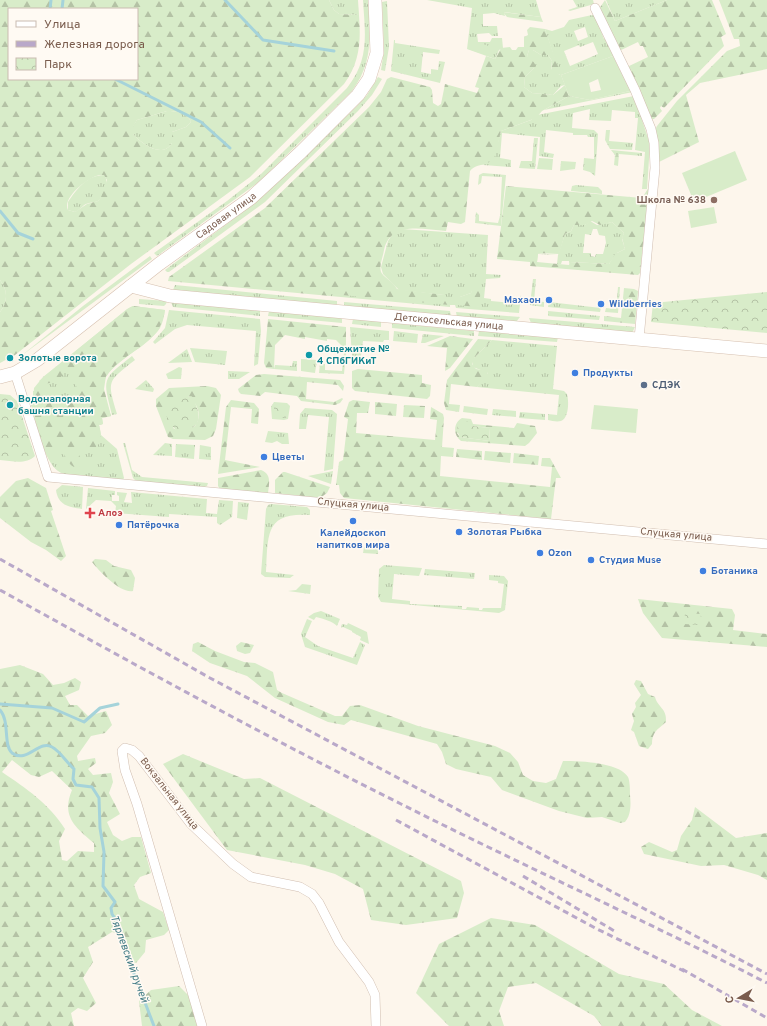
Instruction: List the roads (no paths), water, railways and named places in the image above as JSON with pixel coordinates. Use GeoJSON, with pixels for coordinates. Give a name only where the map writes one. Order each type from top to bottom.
{"type":"FeatureCollection","features":[{"type":"Feature","properties":{"kind":"main road","name":"Садовая улица"},"geometry":{"type":"LineString","coordinates":[[0,377],[15,373],[36,360],[131,286],[266,185],[358,95],[369,79],[377,53],[375,0]]}},
{"type":"Feature","properties":{"kind":"main road","name":"Детскосельская улица"},"geometry":{"type":"LineString","coordinates":[[131,286],[170,296],[767,351]]}},
{"type":"Feature","properties":{"kind":"street"},"geometry":{"type":"LineString","coordinates":[[595,8],[635,90],[654,143],[654,168],[639,339]]}},
{"type":"Feature","properties":{"kind":"street","name":"Слуцкая улица"},"geometry":{"type":"LineString","coordinates":[[15,373],[48,477],[767,544]]}},
{"type":"Feature","properties":{"kind":"street","name":"Вокзальная улица"},"geometry":{"type":"LineString","coordinates":[[202,1026],[144,826],[125,770],[122,751],[125,748],[132,750],[139,756],[191,824],[233,864],[251,877],[293,885],[312,894],[319,903],[339,942],[369,982],[375,995],[376,1026]]}},
{"type":"Feature","properties":{"kind":"waterway"},"geometry":{"type":"LineString","coordinates":[[50,8],[51,0]]}},
{"type":"Feature","properties":{"kind":"waterway"},"geometry":{"type":"LineString","coordinates":[[62,8],[63,0]]}},
{"type":"Feature","properties":{"kind":"waterway"},"geometry":{"type":"LineString","coordinates":[[225,0],[263,40],[334,51]]}},
{"type":"Feature","properties":{"kind":"waterway"},"geometry":{"type":"LineString","coordinates":[[117,80],[201,122],[230,148]]}},
{"type":"Feature","properties":{"kind":"waterway"},"geometry":{"type":"LineString","coordinates":[[0,211],[18,233],[33,239]]}},
{"type":"Feature","properties":{"kind":"waterway"},"geometry":{"type":"LineString","coordinates":[[0,704],[52,708],[84,722],[100,708],[118,704]]}},
{"type":"Feature","properties":{"kind":"waterway","name":"Тярлевский ручей"},"geometry":{"type":"LineString","coordinates":[[0,710],[5,720],[9,749],[12,753],[17,756],[23,756],[42,746],[47,745],[52,747],[58,751],[74,769],[73,779],[76,785],[92,787],[99,798],[100,828],[104,852],[103,886],[115,902],[111,908],[112,914],[119,925],[126,953],[154,1026]]}},
{"type":"Feature","properties":{"kind":"railway"},"geometry":{"type":"LineString","coordinates":[[0,559],[210,678],[767,974]]}},
{"type":"Feature","properties":{"kind":"railway"},"geometry":{"type":"LineString","coordinates":[[0,590],[199,699],[350,778],[767,983]]}},
{"type":"Feature","properties":{"kind":"railway"},"geometry":{"type":"LineString","coordinates":[[396,820],[597,929],[686,972]]}},
{"type":"Feature","properties":{"kind":"railway"},"geometry":{"type":"LineString","coordinates":[[523,876],[616,932]]}},
{"type":"Feature","properties":{"kind":"railway"},"geometry":{"type":"LineString","coordinates":[[682,969],[767,1018]]}},
{"type":"Feature","properties":{"kind":"place","name":"Школа № 638"},"geometry":{"type":"Point","coordinates":[714,200]}},
{"type":"Feature","properties":{"kind":"place","name":"Махаон"},"geometry":{"type":"Point","coordinates":[549,300]}},
{"type":"Feature","properties":{"kind":"place","name":"Wildberries"},"geometry":{"type":"Point","coordinates":[601,304]}},
{"type":"Feature","properties":{"kind":"place","name":"Общежитие № 4 СПбГИКиТ"},"geometry":{"type":"Point","coordinates":[309,355]}},
{"type":"Feature","properties":{"kind":"place","name":"Золотые ворота"},"geometry":{"type":"Point","coordinates":[10,358]}},
{"type":"Feature","properties":{"kind":"place","name":"Продукты"},"geometry":{"type":"Point","coordinates":[575,373]}},
{"type":"Feature","properties":{"kind":"place","name":"СДЭК"},"geometry":{"type":"Point","coordinates":[644,385]}},
{"type":"Feature","properties":{"kind":"place","name":"Водонапорная башня станции"},"geometry":{"type":"Point","coordinates":[10,405]}},
{"type":"Feature","properties":{"kind":"place","name":"Цветы"},"geometry":{"type":"Point","coordinates":[264,457]}},
{"type":"Feature","properties":{"kind":"place","name":"Алоэ"},"geometry":{"type":"Point","coordinates":[90,513]}},
{"type":"Feature","properties":{"kind":"place","name":"Калейдоскоп напитков мира"},"geometry":{"type":"Point","coordinates":[353,521]}},
{"type":"Feature","properties":{"kind":"place","name":"Пятёрочка"},"geometry":{"type":"Point","coordinates":[119,525]}},
{"type":"Feature","properties":{"kind":"place","name":"Золотая Рыбка"},"geometry":{"type":"Point","coordinates":[459,532]}},
{"type":"Feature","properties":{"kind":"place","name":"Ozon"},"geometry":{"type":"Point","coordinates":[540,553]}},
{"type":"Feature","properties":{"kind":"place","name":"Студия Muse"},"geometry":{"type":"Point","coordinates":[591,560]}},
{"type":"Feature","properties":{"kind":"place","name":"Ботаника"},"geometry":{"type":"Point","coordinates":[703,571]}}]}
